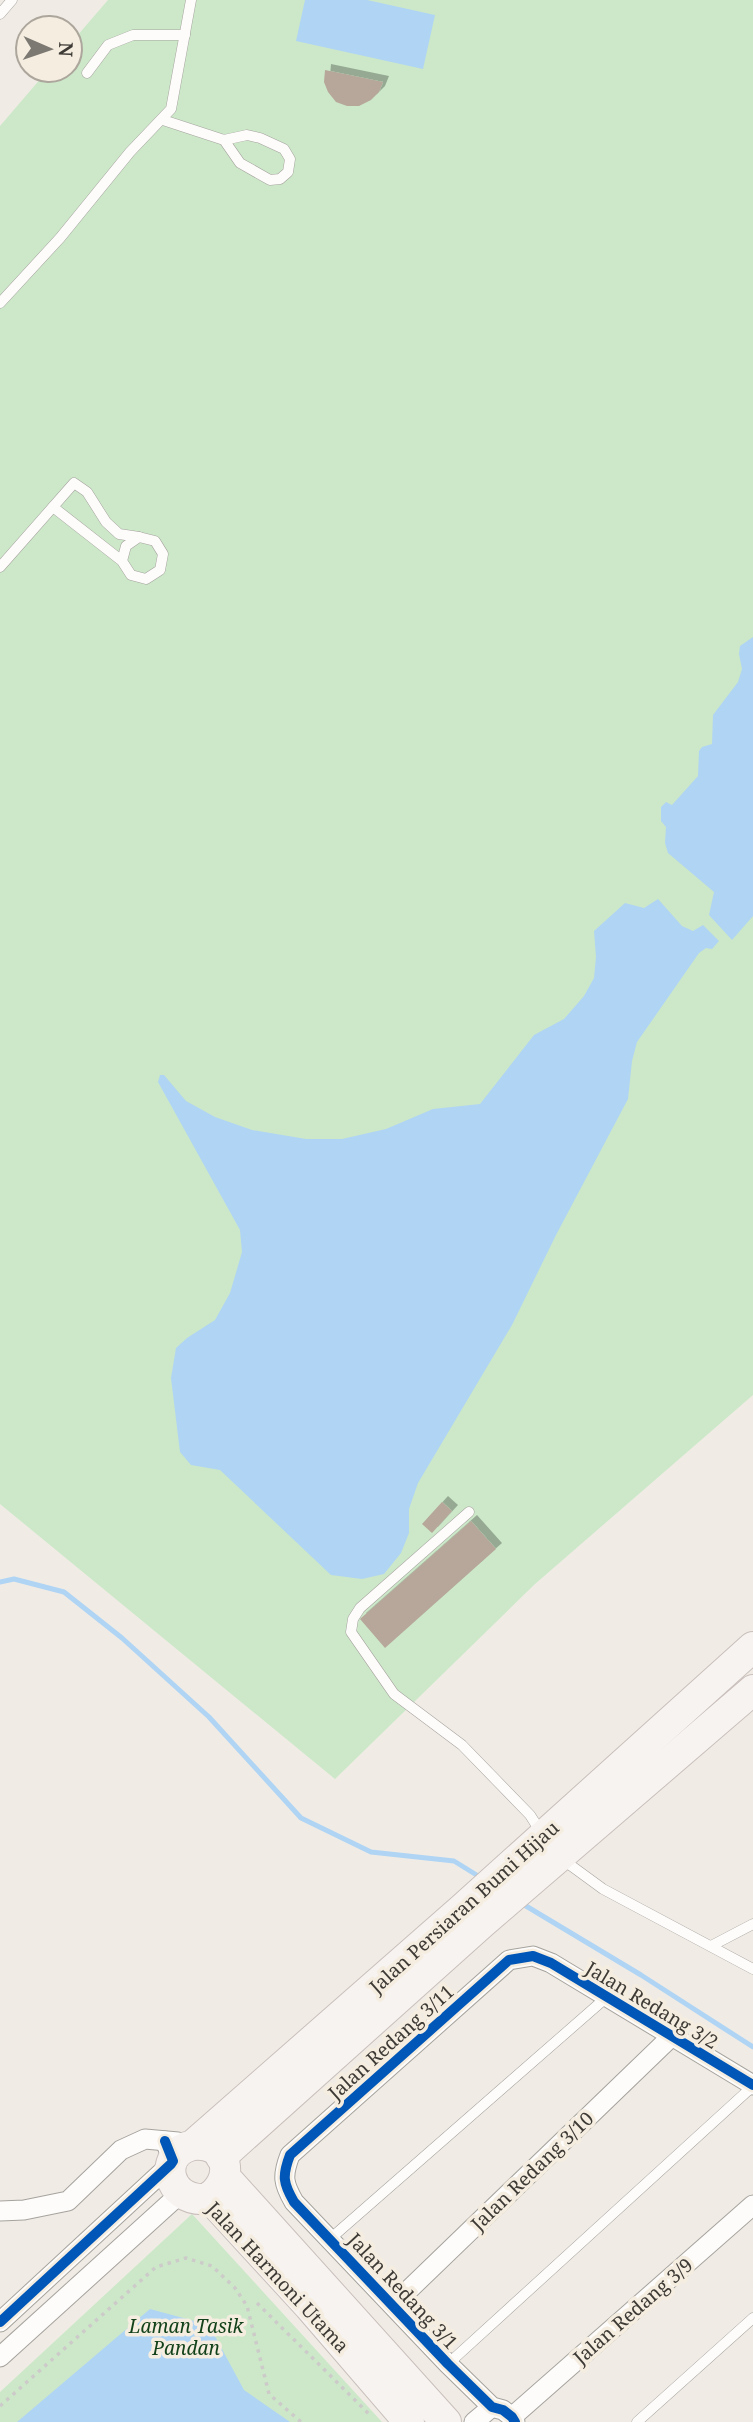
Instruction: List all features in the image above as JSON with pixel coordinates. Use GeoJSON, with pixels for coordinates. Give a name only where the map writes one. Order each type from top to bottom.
{"type":"FeatureCollection","features":[{"type":"Feature","properties":{"kind":"main road","name":"Jalan Persiaran Bumi Hijau"},"geometry":{"type":"LineString","coordinates":[[176,2153],[472,1916],[540,1856],[753,1647]]}},
{"type":"Feature","properties":{"kind":"main road","name":"Jalan Persiaran Bumi Hijau"},"geometry":{"type":"LineString","coordinates":[[540,1856],[589,1830],[753,1690]]}},
{"type":"Feature","properties":{"kind":"main road","name":"Jalan Persiaran Bumi Hijau"},"geometry":{"type":"LineString","coordinates":[[209,2181],[472,1916]]}},
{"type":"Feature","properties":{"kind":"main road"},"geometry":{"type":"LineString","coordinates":[[176,2153],[206,2145],[214,2148],[209,2181]]}},
{"type":"Feature","properties":{"kind":"main road","name":"Jalan Harmoni Utama"},"geometry":{"type":"LineString","coordinates":[[176,2153],[170,2175],[173,2185],[209,2181],[396,2409],[446,2422]]}},
{"type":"Feature","properties":{"kind":"street","name":"Jalan Redang 3/2"},"geometry":{"type":"LineString","coordinates":[[533,1956],[551,1963],[608,1996],[753,2085]]}},
{"type":"Feature","properties":{"kind":"street","name":"Jalan Redang 3/11"},"geometry":{"type":"LineString","coordinates":[[284,2170],[290,2155],[509,1960],[533,1956]]}},
{"type":"Feature","properties":{"kind":"street","name":"Jalan Redang 3/10"},"geometry":{"type":"LineString","coordinates":[[393,2305],[671,2036]]}},
{"type":"Feature","properties":{"kind":"street"},"geometry":{"type":"LineString","coordinates":[[0,2211],[24,2210],[68,2201],[121,2150],[145,2138],[176,2153],[119,2212],[0,2322]]}},
{"type":"Feature","properties":{"kind":"street","name":"Jalan Redang 3/1"},"geometry":{"type":"LineString","coordinates":[[284,2170],[285,2186],[294,2202],[448,2364],[492,2407],[503,2410],[514,2419]]}},
{"type":"Feature","properties":{"kind":"street","name":"Jalan Persiaran Bumi Hijau"},"geometry":{"type":"LineString","coordinates":[[0,2357],[137,2231],[209,2181]]}},
{"type":"Feature","properties":{"kind":"street","name":"Jalan Redang 3/9"},"geometry":{"type":"LineString","coordinates":[[514,2419],[753,2205]]}},
{"type":"Feature","properties":{"kind":"street"},"geometry":{"type":"LineString","coordinates":[[119,2212],[137,2231]]}},
{"type":"Feature","properties":{"kind":"street"},"geometry":{"type":"LineString","coordinates":[[474,2422],[492,2407]]}},
{"type":"Feature","properties":{"kind":"lane"},"geometry":{"type":"LineString","coordinates":[[0,13],[12,0]]}},
{"type":"Feature","properties":{"kind":"lane"},"geometry":{"type":"LineString","coordinates":[[0,303],[61,238],[130,152],[171,109],[191,0]]}},
{"type":"Feature","properties":{"kind":"lane"},"geometry":{"type":"LineString","coordinates":[[87,73],[108,45],[133,35],[185,34]]}},
{"type":"Feature","properties":{"kind":"lane"},"geometry":{"type":"LineString","coordinates":[[163,120],[224,140],[247,135],[260,138],[284,149],[290,159],[288,172],[280,179],[270,180],[254,173],[240,163],[224,140]]}},
{"type":"Feature","properties":{"kind":"lane"},"geometry":{"type":"LineString","coordinates":[[0,567],[74,483],[87,492],[106,522],[118,534],[155,541],[163,554],[160,570],[146,579],[131,575],[122,561],[53,507]]}},
{"type":"Feature","properties":{"kind":"lane"},"geometry":{"type":"LineString","coordinates":[[122,561],[126,546],[139,537]]}},
{"type":"Feature","properties":{"kind":"lane"},"geometry":{"type":"LineString","coordinates":[[469,1512],[360,1608],[353,1619],[351,1632],[394,1694],[462,1745],[530,1815],[540,1856],[753,1969]]}},
{"type":"Feature","properties":{"kind":"lane"},"geometry":{"type":"LineString","coordinates":[[711,1946],[753,1924]]}},
{"type":"Feature","properties":{"kind":"lane"},"geometry":{"type":"LineString","coordinates":[[330,2239],[608,1996]]}},
{"type":"Feature","properties":{"kind":"lane"},"geometry":{"type":"LineString","coordinates":[[448,2364],[753,2085]]}},
{"type":"Feature","properties":{"kind":"lane"},"geometry":{"type":"LineString","coordinates":[[637,2422],[753,2318]]}},
{"type":"Feature","properties":{"kind":"path"},"geometry":{"type":"LineString","coordinates":[[0,2406],[156,2267],[186,2258],[212,2266],[235,2288],[247,2306],[269,2394],[301,2422]]}},
{"type":"Feature","properties":{"kind":"path"},"geometry":{"type":"LineString","coordinates":[[257,2303],[396,2409]]}},
{"type":"Feature","properties":{"kind":"green space"},"geometry":{"type":"Polygon","coordinates":[[[108,0],[753,0],[753,1395],[535,1584],[335,1779],[0,1504],[0,126],[36,84],[84,84],[84,28],[108,0]]]}},
{"type":"Feature","properties":{"kind":"green space","name":"Laman Tasik Pandan"},"geometry":{"type":"Polygon","coordinates":[[[192,2214],[382,2422],[0,2422],[0,2392],[192,2214]]]}},
{"type":"Feature","properties":{"kind":"water"},"geometry":{"type":"Polygon","coordinates":[[[305,0],[367,0],[435,15],[423,69],[296,41],[305,0]]]}},
{"type":"Feature","properties":{"kind":"water"},"geometry":{"type":"Polygon","coordinates":[[[753,637],[753,916],[732,940],[709,915],[714,892],[668,853],[665,843],[666,827],[661,821],[661,807],[666,802],[672,805],[698,776],[699,751],[712,744],[713,715],[738,682],[742,669],[740,646],[753,637]]]}},
{"type":"Feature","properties":{"kind":"water"},"geometry":{"type":"Polygon","coordinates":[[[658,899],[682,926],[693,931],[703,925],[719,941],[712,949],[706,948],[699,953],[637,1042],[628,1099],[512,1325],[418,1483],[409,1509],[409,1533],[401,1553],[384,1574],[362,1579],[331,1575],[220,1470],[191,1465],[180,1452],[171,1378],[176,1348],[215,1320],[230,1293],[242,1252],[240,1230],[158,1082],[160,1075],[164,1075],[186,1101],[215,1117],[252,1130],[306,1139],[342,1139],[386,1129],[433,1109],[480,1104],[534,1035],[564,1019],[584,996],[594,978],[594,931],[625,903],[644,908],[658,899]]]}},
{"type":"Feature","properties":{"kind":"water"},"geometry":{"type":"Polygon","coordinates":[[[150,2309],[209,2325],[244,2390],[290,2422],[17,2422],[150,2309]]]}},
{"type":"Feature","properties":{"kind":"building"},"geometry":{"type":"Polygon","coordinates":[[[325,70],[383,82],[379,92],[371,100],[359,106],[347,106],[336,102],[328,92],[324,82],[325,70]]]}},
{"type":"Feature","properties":{"kind":"building"},"geometry":{"type":"Polygon","coordinates":[[[442,1502],[452,1511],[432,1533],[422,1524],[442,1502]]]}},
{"type":"Feature","properties":{"kind":"building"},"geometry":{"type":"Polygon","coordinates":[[[471,1521],[496,1549],[385,1648],[360,1619],[471,1521]]]}},
{"type":"Feature","properties":{"kind":"waterway"},"geometry":{"type":"LineString","coordinates":[[0,1582],[14,1579],[64,1592],[122,1638],[209,1717],[301,1818],[371,1852],[454,1861],[483,1879]]}},
{"type":"Feature","properties":{"kind":"waterway"},"geometry":{"type":"LineString","coordinates":[[521,1903],[641,1975],[753,2047]]}},
{"type":"Feature","properties":{"kind":"cycle path"},"geometry":{"type":"LineString","coordinates":[[515,2422],[503,2410],[492,2407],[448,2364],[294,2202],[285,2179],[290,2155],[509,1960],[533,1956],[551,1963],[753,2085]]}},
{"type":"Feature","properties":{"kind":"cycle path"},"geometry":{"type":"LineString","coordinates":[[0,2322],[171,2164],[173,2161],[165,2141]]}}]}
